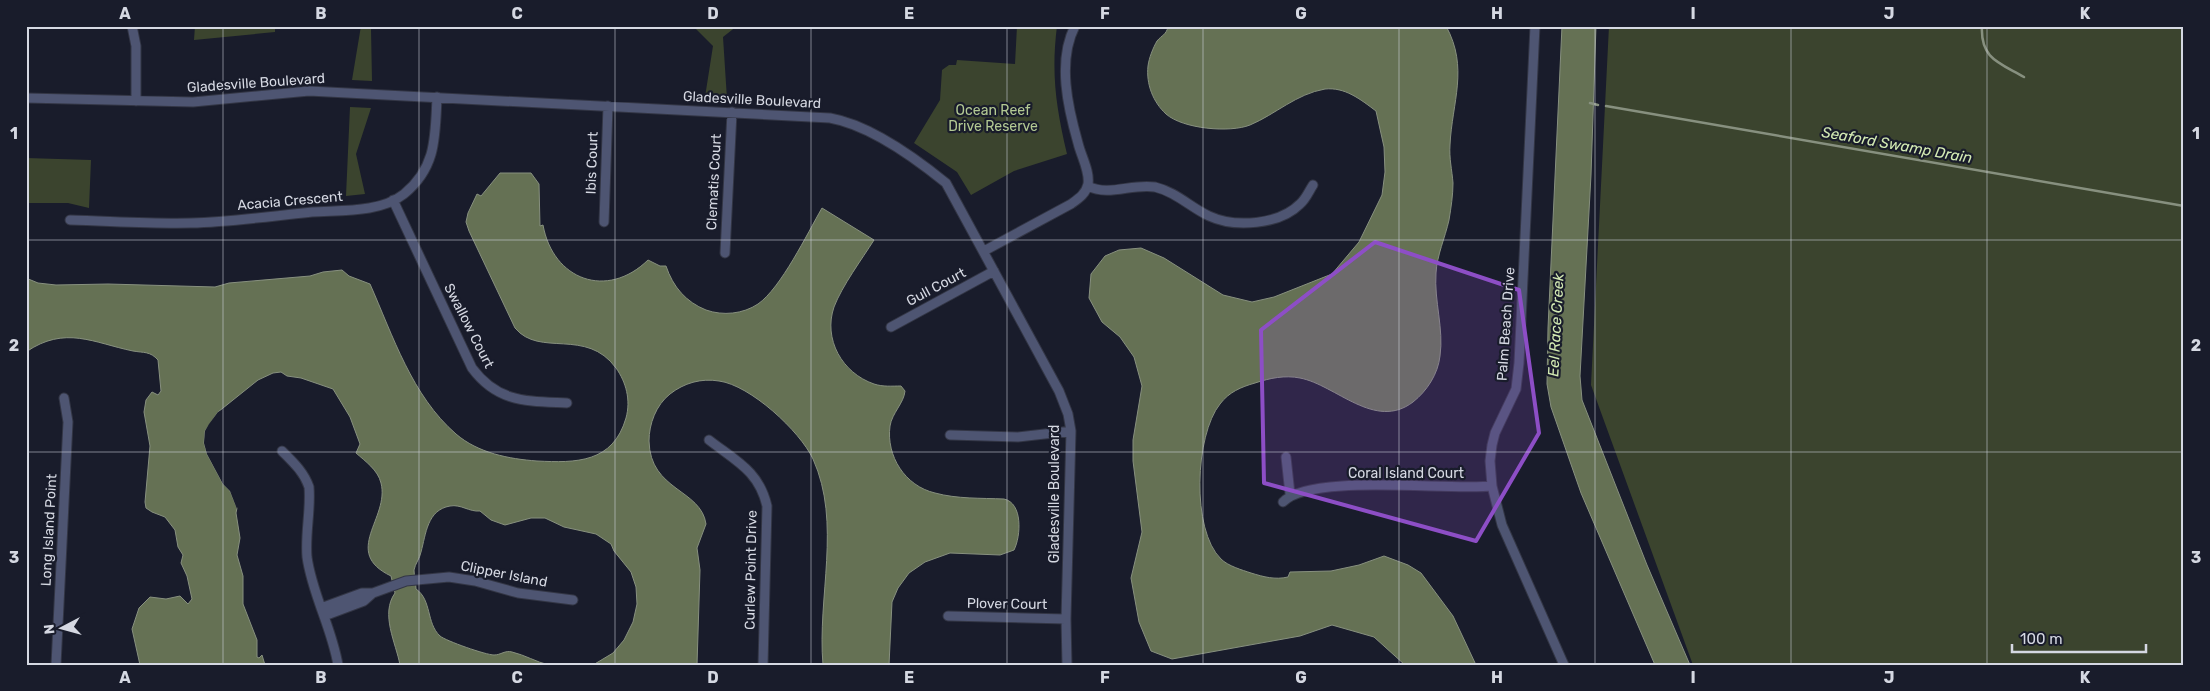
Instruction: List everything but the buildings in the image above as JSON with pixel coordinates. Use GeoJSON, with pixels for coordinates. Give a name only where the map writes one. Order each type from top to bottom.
{"type":"FeatureCollection","features":[{"type":"Feature","properties":{"kind":"street"},"geometry":{"type":"LineString","coordinates":[[132,26],[136,46],[136,101]]}},
{"type":"Feature","properties":{"kind":"street"},"geometry":{"type":"LineString","coordinates":[[984,251],[1071,204],[1082,197],[1088,186],[1088,175],[1072,122],[1066,82],[1067,52],[1075,26]]}},
{"type":"Feature","properties":{"kind":"street","name":"Palm Beach Drive"},"geometry":{"type":"LineString","coordinates":[[1535,26],[1519,363],[1516,389],[1495,433],[1490,461],[1492,486],[1502,525],[1564,665]]}},
{"type":"Feature","properties":{"kind":"street","name":"Gladesville Boulevard"},"geometry":{"type":"LineString","coordinates":[[26,98],[192,102],[308,91],[830,118],[863,128],[922,164],[946,183],[1059,390],[1068,414],[1071,431],[1066,619],[1067,665]]}},
{"type":"Feature","properties":{"kind":"street","name":"Acacia Crescent"},"geometry":{"type":"LineString","coordinates":[[70,220],[192,223],[374,206],[393,200],[413,185],[428,163],[434,143],[437,98]]}},
{"type":"Feature","properties":{"kind":"street","name":"Ibis Court"},"geometry":{"type":"LineString","coordinates":[[604,222],[608,106]]}},
{"type":"Feature","properties":{"kind":"street","name":"Clematis Court"},"geometry":{"type":"LineString","coordinates":[[725,253],[732,112]]}},
{"type":"Feature","properties":{"kind":"street"},"geometry":{"type":"LineString","coordinates":[[1088,186],[1106,192],[1135,186],[1154,187],[1183,199],[1211,217],[1247,222],[1278,217],[1291,211],[1301,204],[1313,185]]}},
{"type":"Feature","properties":{"kind":"street","name":"Swallow Court"},"geometry":{"type":"LineString","coordinates":[[393,200],[468,359],[480,379],[490,388],[514,399],[567,403]]}},
{"type":"Feature","properties":{"kind":"street","name":"Gull Court"},"geometry":{"type":"LineString","coordinates":[[891,327],[994,271]]}},
{"type":"Feature","properties":{"kind":"street","name":"Long Island Point"},"geometry":{"type":"LineString","coordinates":[[56,665],[68,422],[64,398]]}},
{"type":"Feature","properties":{"kind":"street"},"geometry":{"type":"LineString","coordinates":[[950,435],[1018,437],[1071,431]]}},
{"type":"Feature","properties":{"kind":"street","name":"Curlew Point Drive"},"geometry":{"type":"LineString","coordinates":[[709,440],[754,474],[764,492],[767,506],[763,665]]}},
{"type":"Feature","properties":{"kind":"street"},"geometry":{"type":"LineString","coordinates":[[282,452],[296,465],[306,478],[309,487],[307,557],[313,585],[336,651],[338,665]]}},
{"type":"Feature","properties":{"kind":"street"},"geometry":{"type":"LineString","coordinates":[[1283,502],[1290,494],[1286,457]]}},
{"type":"Feature","properties":{"kind":"street","name":"Coral Island Court"},"geometry":{"type":"LineString","coordinates":[[1290,494],[1337,486],[1392,484],[1448,487],[1492,486]]}},
{"type":"Feature","properties":{"kind":"street","name":"Clipper Island"},"geometry":{"type":"LineString","coordinates":[[322,612],[364,600],[373,593],[393,584],[416,579],[449,577],[475,581],[518,594],[572,600]]}},
{"type":"Feature","properties":{"kind":"street","name":"Plover Court"},"geometry":{"type":"LineString","coordinates":[[948,616],[1066,619]]}},
{"type":"Feature","properties":{"kind":"highlighted area"},"geometry":{"type":"Polygon","coordinates":[[[1375,242],[1519,290],[1539,433],[1476,541],[1264,483],[1261,330],[1375,242]]]}},
{"type":"Feature","properties":{"kind":"green space"},"geometry":{"type":"Polygon","coordinates":[[[195,26],[275,26],[275,32],[194,40],[195,26]]]}},
{"type":"Feature","properties":{"kind":"green space"},"geometry":{"type":"Polygon","coordinates":[[[361,26],[374,26],[371,29],[372,81],[352,80],[361,26]]]}},
{"type":"Feature","properties":{"kind":"green space"},"geometry":{"type":"Polygon","coordinates":[[[693,26],[737,26],[723,37],[727,99],[705,97],[713,46],[693,26]]]}},
{"type":"Feature","properties":{"kind":"green space","name":"Ocean Reef Drive Reserve"},"geometry":{"type":"Polygon","coordinates":[[[1017,26],[1057,26],[1054,60],[1056,90],[1067,154],[1014,171],[971,195],[957,172],[914,143],[940,100],[942,70],[949,65],[956,65],[957,60],[1015,64],[1017,26]]]}},
{"type":"Feature","properties":{"kind":"green space"},"geometry":{"type":"Polygon","coordinates":[[[1609,26],[2184,26],[2184,665],[1693,665],[1591,385],[1609,26]]]}},
{"type":"Feature","properties":{"kind":"green space"},"geometry":{"type":"Polygon","coordinates":[[[350,107],[371,108],[356,154],[365,194],[346,196],[350,107]]]}},
{"type":"Feature","properties":{"kind":"green space"},"geometry":{"type":"Polygon","coordinates":[[[26,158],[91,160],[89,208],[68,203],[26,203],[26,158]]]}},
{"type":"Feature","properties":{"kind":"water"},"geometry":{"type":"Polygon","coordinates":[[[1172,26],[1446,26],[1457,56],[1458,71],[1450,145],[1453,183],[1452,197],[1449,220],[1439,253],[1436,273],[1441,346],[1439,363],[1434,376],[1423,393],[1413,402],[1399,410],[1384,411],[1370,409],[1356,404],[1314,382],[1294,377],[1266,380],[1236,390],[1220,404],[1205,437],[1201,459],[1201,505],[1211,545],[1221,559],[1231,566],[1256,574],[1270,578],[1279,578],[1288,577],[1290,572],[1331,571],[1359,565],[1384,556],[1408,565],[1421,573],[1453,616],[1476,665],[1405,665],[1374,637],[1332,625],[1300,636],[1172,659],[1151,651],[1139,622],[1131,578],[1142,532],[1133,461],[1133,440],[1142,386],[1134,357],[1120,337],[1102,322],[1089,298],[1091,274],[1105,256],[1119,250],[1141,248],[1164,258],[1223,295],[1252,302],[1274,297],[1332,274],[1359,242],[1382,195],[1385,172],[1384,147],[1376,111],[1358,98],[1339,90],[1325,89],[1305,95],[1250,125],[1231,129],[1195,126],[1174,119],[1166,114],[1157,104],[1149,86],[1148,66],[1154,47],[1168,27],[1172,26]]]}},
{"type":"Feature","properties":{"kind":"water","name":"Eel Race Creek"},"geometry":{"type":"Polygon","coordinates":[[[1562,26],[1596,26],[1591,175],[1580,376],[1582,400],[1647,565],[1690,665],[1655,665],[1581,493],[1551,407],[1547,384],[1548,328],[1562,26]]]}},
{"type":"Feature","properties":{"kind":"water"},"geometry":{"type":"Polygon","coordinates":[[[500,173],[531,173],[539,184],[540,226],[543,225],[549,244],[558,259],[570,271],[584,278],[599,281],[616,279],[632,272],[648,260],[660,266],[666,266],[672,281],[686,298],[699,307],[713,312],[733,313],[746,310],[758,304],[767,296],[793,260],[822,208],[874,240],[847,282],[834,307],[831,319],[833,343],[844,363],[863,379],[881,386],[901,386],[905,391],[903,400],[891,421],[890,437],[895,459],[907,477],[924,489],[943,495],[1004,499],[1010,502],[1015,507],[1019,521],[1018,537],[1014,550],[1000,555],[950,553],[925,562],[909,573],[898,588],[892,602],[889,665],[823,665],[822,639],[827,560],[826,509],[822,483],[813,459],[786,423],[759,400],[745,391],[731,384],[719,381],[693,382],[681,387],[665,398],[654,415],[649,441],[652,457],[658,470],[666,480],[695,503],[702,512],[706,524],[697,548],[700,570],[697,665],[593,665],[613,653],[624,640],[633,622],[637,604],[636,587],[631,572],[614,551],[611,544],[596,534],[564,527],[545,518],[531,518],[505,525],[491,520],[480,511],[450,506],[436,512],[432,518],[414,570],[416,589],[425,599],[436,631],[444,638],[475,650],[494,655],[512,652],[549,665],[400,665],[390,629],[389,610],[395,593],[391,576],[377,567],[370,556],[368,545],[382,496],[379,478],[371,466],[356,453],[360,444],[350,417],[333,389],[301,378],[287,376],[281,372],[273,373],[258,380],[218,412],[205,431],[204,443],[207,454],[223,484],[230,491],[237,508],[240,538],[237,555],[243,576],[243,604],[257,640],[257,657],[259,658],[262,655],[265,665],[140,665],[132,629],[139,608],[150,597],[166,599],[180,596],[188,604],[192,599],[187,576],[181,563],[183,555],[178,547],[175,530],[165,517],[146,508],[145,502],[150,446],[144,412],[146,400],[152,392],[158,395],[161,391],[158,360],[147,353],[80,338],[54,339],[26,352],[26,278],[38,283],[56,285],[108,284],[215,287],[229,283],[310,276],[323,272],[342,270],[349,276],[370,284],[405,364],[416,384],[427,402],[441,419],[465,441],[494,454],[526,460],[551,462],[591,457],[602,452],[612,444],[620,433],[626,418],[628,405],[625,385],[616,368],[604,356],[591,349],[577,345],[537,341],[525,337],[515,328],[466,222],[477,194],[481,196],[500,173]]]}},
{"type":"Feature","properties":{"kind":"pier"},"geometry":{"type":"Polygon","coordinates":[[[230,407],[219,414],[211,424],[206,438],[211,457],[237,502],[237,509],[230,491],[223,484],[207,454],[204,443],[205,431],[209,424],[218,412],[230,407]]]}},
{"type":"Feature","properties":{"kind":"waterway"},"geometry":{"type":"LineString","coordinates":[[1982,26],[1982,37],[1988,53],[1993,59],[2024,77]]}},
{"type":"Feature","properties":{"kind":"waterway","name":"Seaford Swamp Drain"},"geometry":{"type":"LineString","coordinates":[[1590,103],[1598,105]]}},
{"type":"Feature","properties":{"kind":"waterway","name":"Seaford Swamp Drain"},"geometry":{"type":"LineString","coordinates":[[1606,106],[2184,206]]}}]}
